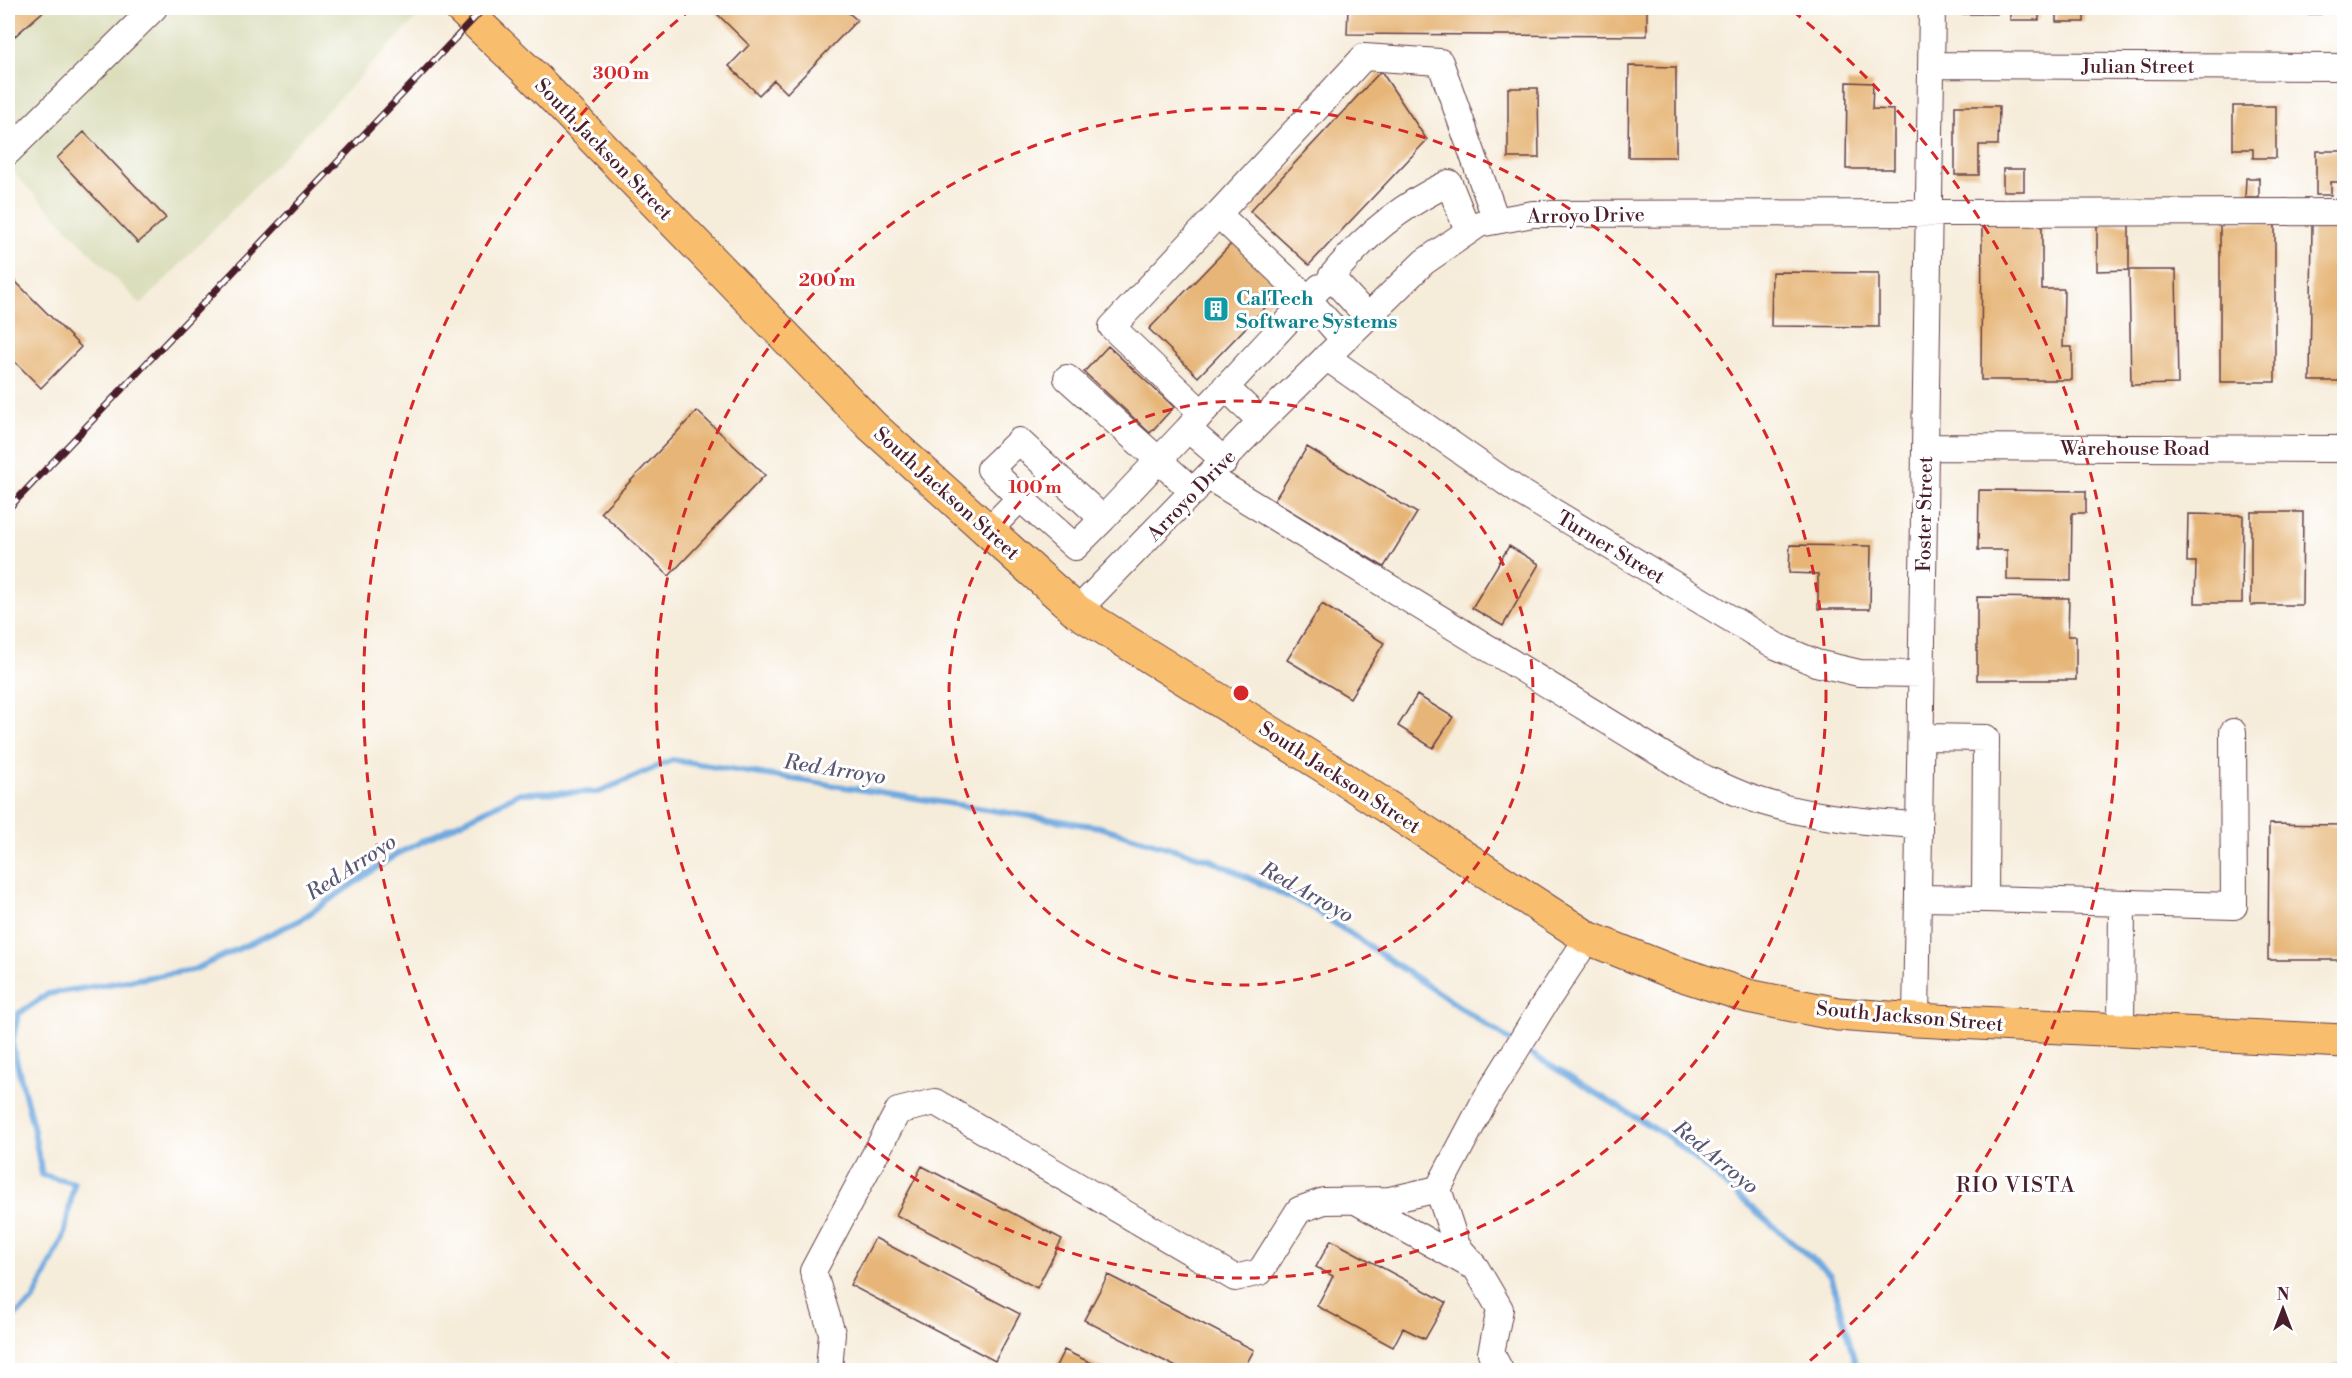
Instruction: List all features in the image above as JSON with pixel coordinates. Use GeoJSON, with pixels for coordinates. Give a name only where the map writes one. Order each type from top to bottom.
{"type":"FeatureCollection","features":[{"type":"Feature","properties":{"kind":"main road","name":"South Jackson Street"},"geometry":{"type":"LineString","coordinates":[[461,8],[534,77],[872,426],[1077,611],[1335,773],[1588,938],[1668,970],[1748,996],[1839,1014],[1916,1020],[2344,1041]]}},
{"type":"Feature","properties":{"kind":"street"},"geometry":{"type":"LineString","coordinates":[[8,152],[154,8]]}},
{"type":"Feature","properties":{"kind":"street","name":"Foster Street"},"geometry":{"type":"LineString","coordinates":[[1916,1020],[1932,8]]}},
{"type":"Feature","properties":{"kind":"street"},"geometry":{"type":"LineString","coordinates":[[1209,476],[1195,421],[1112,327],[1364,57],[1440,62],[1496,220]]}},
{"type":"Feature","properties":{"kind":"street","name":"Julian Street"},"geometry":{"type":"LineString","coordinates":[[1931,64],[2344,67]]}},
{"type":"Feature","properties":{"kind":"street"},"geometry":{"type":"LineString","coordinates":[[1104,519],[1019,441],[990,469],[1075,547],[1104,519],[1158,462],[1225,387],[1330,277],[1353,249],[1425,194],[1478,171]]}},
{"type":"Feature","properties":{"kind":"street"},"geometry":{"type":"LineString","coordinates":[[1449,183],[1467,231]]}},
{"type":"Feature","properties":{"kind":"street","name":"Arroyo Drive"},"geometry":{"type":"LineString","coordinates":[[1077,611],[1261,421],[1424,262],[1479,224],[1533,214],[2344,212]]}},
{"type":"Feature","properties":{"kind":"street","name":"Turner Street"},"geometry":{"type":"LineString","coordinates":[[1218,214],[1308,299],[1335,348],[1517,490],[1776,646],[1816,663],[1859,673],[1922,674]]}},
{"type":"Feature","properties":{"kind":"street"},"geometry":{"type":"LineString","coordinates":[[1330,277],[1368,317]]}},
{"type":"Feature","properties":{"kind":"street"},"geometry":{"type":"LineString","coordinates":[[1066,378],[1158,462],[1209,476],[1689,771],[1745,796],[1805,812],[1859,822],[1919,825]]}},
{"type":"Feature","properties":{"kind":"street"},"geometry":{"type":"LineString","coordinates":[[1225,387],[1261,421]]}},
{"type":"Feature","properties":{"kind":"street","name":"Warehouse Road"},"geometry":{"type":"LineString","coordinates":[[1925,447],[2344,448]]}},
{"type":"Feature","properties":{"kind":"street"},"geometry":{"type":"LineString","coordinates":[[988,531],[1020,498]]}},
{"type":"Feature","properties":{"kind":"street"},"geometry":{"type":"LineString","coordinates":[[1918,898],[2235,906],[2233,732]]}},
{"type":"Feature","properties":{"kind":"street"},"geometry":{"type":"LineString","coordinates":[[1921,737],[1986,738],[1985,899]]}},
{"type":"Feature","properties":{"kind":"street"},"geometry":{"type":"LineString","coordinates":[[2121,1029],[2122,903]]}},
{"type":"Feature","properties":{"kind":"street"},"geometry":{"type":"LineString","coordinates":[[1500,1371],[1491,1353],[1500,1309],[1476,1268],[1457,1246],[1438,1189],[1485,1100],[1588,938]]}},
{"type":"Feature","properties":{"kind":"street"},"geometry":{"type":"LineString","coordinates":[[829,1371],[832,1333],[813,1271],[898,1111],[935,1102],[1235,1278],[1260,1272],[1299,1210],[1324,1201],[1390,1200],[1438,1189]]}},
{"type":"Feature","properties":{"kind":"street"},"geometry":{"type":"LineString","coordinates":[[1356,1200],[1476,1268]]}},
{"type":"Feature","properties":{"kind":"shaded area"},"geometry":{"type":"Polygon","coordinates":[[[8,8],[426,8],[141,305],[8,167],[8,8]]]}},
{"type":"Feature","properties":{"kind":"building"},"geometry":{"type":"Polygon","coordinates":[[[8,8],[47,8],[8,42],[8,8]]]}},
{"type":"Feature","properties":{"kind":"building"},"geometry":{"type":"Polygon","coordinates":[[[711,8],[843,8],[857,20],[787,93],[774,80],[759,95],[729,66],[749,45],[711,8]]]}},
{"type":"Feature","properties":{"kind":"building"},"geometry":{"type":"Polygon","coordinates":[[[1348,8],[1647,9],[1647,36],[1347,34],[1348,8]]]}},
{"type":"Feature","properties":{"kind":"building"},"geometry":{"type":"Polygon","coordinates":[[[1960,8],[1997,8],[1997,14],[1960,14],[1960,8]]]}},
{"type":"Feature","properties":{"kind":"building"},"geometry":{"type":"Polygon","coordinates":[[[2010,8],[2039,8],[2039,20],[2010,20],[2010,8]]]}},
{"type":"Feature","properties":{"kind":"building"},"geometry":{"type":"Polygon","coordinates":[[[2056,8],[2084,8],[2084,22],[2056,22],[2056,8]]]}},
{"type":"Feature","properties":{"kind":"building"},"geometry":{"type":"Polygon","coordinates":[[[2282,8],[2321,8],[2321,14],[2282,14],[2282,8]]]}},
{"type":"Feature","properties":{"kind":"building"},"geometry":{"type":"Polygon","coordinates":[[[1629,66],[1676,67],[1676,157],[1628,157],[1629,66]]]}},
{"type":"Feature","properties":{"kind":"building"},"geometry":{"type":"Polygon","coordinates":[[[1381,71],[1427,140],[1309,265],[1250,211],[1381,71]]]}},
{"type":"Feature","properties":{"kind":"building"},"geometry":{"type":"Polygon","coordinates":[[[1847,82],[1873,83],[1872,109],[1894,110],[1894,169],[1846,169],[1847,82]]]}},
{"type":"Feature","properties":{"kind":"building"},"geometry":{"type":"Polygon","coordinates":[[[1508,88],[1538,88],[1539,158],[1508,158],[1508,88]]]}},
{"type":"Feature","properties":{"kind":"building"},"geometry":{"type":"Polygon","coordinates":[[[1955,106],[1999,106],[1998,145],[1979,145],[1979,175],[1955,175],[1955,106]]]}},
{"type":"Feature","properties":{"kind":"building"},"geometry":{"type":"Polygon","coordinates":[[[2233,106],[2276,106],[2276,158],[2253,158],[2253,149],[2233,149],[2233,106]]]}},
{"type":"Feature","properties":{"kind":"building"},"geometry":{"type":"Polygon","coordinates":[[[84,132],[166,218],[138,243],[57,158],[84,132]]]}},
{"type":"Feature","properties":{"kind":"building"},"geometry":{"type":"Polygon","coordinates":[[[2316,151],[2344,151],[2344,182],[2331,182],[2331,195],[2316,195],[2316,151]]]}},
{"type":"Feature","properties":{"kind":"building"},"geometry":{"type":"Polygon","coordinates":[[[2003,169],[2024,169],[2024,191],[2003,191],[2003,169]]]}},
{"type":"Feature","properties":{"kind":"building"},"geometry":{"type":"Polygon","coordinates":[[[2246,178],[2259,178],[2259,198],[2245,198],[2246,178]]]}},
{"type":"Feature","properties":{"kind":"building"},"geometry":{"type":"Polygon","coordinates":[[[1982,222],[2042,223],[2042,289],[2064,289],[2063,347],[2072,347],[2072,380],[1981,380],[1982,222]]]}},
{"type":"Feature","properties":{"kind":"building"},"geometry":{"type":"Polygon","coordinates":[[[2220,223],[2275,223],[2275,382],[2220,382],[2220,223]]]}},
{"type":"Feature","properties":{"kind":"building"},"geometry":{"type":"Polygon","coordinates":[[[2129,224],[2129,270],[2097,271],[2097,225],[2129,224]]]}},
{"type":"Feature","properties":{"kind":"building"},"geometry":{"type":"Polygon","coordinates":[[[2312,224],[2344,225],[2344,381],[2310,381],[2312,224]]]}},
{"type":"Feature","properties":{"kind":"building","name":"CalTech Software Systems"},"geometry":{"type":"Polygon","coordinates":[[[1234,241],[1284,288],[1198,377],[1149,329],[1234,241]]]}},
{"type":"Feature","properties":{"kind":"building"},"geometry":{"type":"Polygon","coordinates":[[[2129,270],[2176,270],[2178,384],[2131,385],[2129,270]]]}},
{"type":"Feature","properties":{"kind":"building"},"geometry":{"type":"Polygon","coordinates":[[[1772,272],[1879,273],[1879,327],[1771,326],[1772,272]]]}},
{"type":"Feature","properties":{"kind":"building"},"geometry":{"type":"Polygon","coordinates":[[[8,274],[81,347],[41,388],[8,355],[8,274]]]}},
{"type":"Feature","properties":{"kind":"building"},"geometry":{"type":"Polygon","coordinates":[[[1108,346],[1174,407],[1150,433],[1084,372],[1108,346]]]}},
{"type":"Feature","properties":{"kind":"building"},"geometry":{"type":"Polygon","coordinates":[[[697,411],[765,475],[669,576],[601,512],[697,411]]]}},
{"type":"Feature","properties":{"kind":"building"},"geometry":{"type":"Polygon","coordinates":[[[1307,447],[1417,513],[1384,567],[1274,501],[1307,447]]]}},
{"type":"Feature","properties":{"kind":"building"},"geometry":{"type":"Polygon","coordinates":[[[1979,490],[2086,491],[2086,513],[2072,513],[2071,581],[2007,580],[2007,550],[1978,550],[1979,490]]]}},
{"type":"Feature","properties":{"kind":"building"},"geometry":{"type":"Polygon","coordinates":[[[2251,512],[2303,512],[2302,605],[2251,605],[2251,512]]]}},
{"type":"Feature","properties":{"kind":"building"},"geometry":{"type":"Polygon","coordinates":[[[2188,514],[2243,515],[2242,603],[2195,603],[2196,562],[2187,562],[2188,514]]]}},
{"type":"Feature","properties":{"kind":"building"},"geometry":{"type":"Polygon","coordinates":[[[1790,545],[1871,546],[1870,609],[1818,609],[1818,574],[1789,573],[1790,545]]]}},
{"type":"Feature","properties":{"kind":"building"},"geometry":{"type":"Polygon","coordinates":[[[1509,546],[1539,564],[1503,626],[1472,608],[1509,546]]]}},
{"type":"Feature","properties":{"kind":"building"},"geometry":{"type":"Polygon","coordinates":[[[1977,597],[2069,598],[2068,636],[2076,636],[2076,680],[1977,680],[1977,597]]]}},
{"type":"Feature","properties":{"kind":"building"},"geometry":{"type":"Polygon","coordinates":[[[1322,604],[1384,643],[1350,698],[1287,660],[1322,604]]]}},
{"type":"Feature","properties":{"kind":"building"},"geometry":{"type":"Polygon","coordinates":[[[1417,695],[1453,717],[1433,748],[1398,726],[1417,695]]]}},
{"type":"Feature","properties":{"kind":"building"},"geometry":{"type":"Polygon","coordinates":[[[2269,824],[2344,825],[2344,960],[2268,960],[2269,824]]]}},
{"type":"Feature","properties":{"kind":"building"},"geometry":{"type":"Polygon","coordinates":[[[922,1166],[1062,1239],[1037,1288],[896,1215],[922,1166]]]}},
{"type":"Feature","properties":{"kind":"building"},"geometry":{"type":"Polygon","coordinates":[[[875,1238],[1020,1314],[995,1361],[850,1285],[875,1238]]]}},
{"type":"Feature","properties":{"kind":"building"},"geometry":{"type":"Polygon","coordinates":[[[1331,1240],[1446,1302],[1425,1339],[1403,1328],[1393,1347],[1317,1306],[1333,1276],[1316,1267],[1331,1240]]]}},
{"type":"Feature","properties":{"kind":"building"},"geometry":{"type":"Polygon","coordinates":[[[1108,1275],[1254,1350],[1243,1370],[1182,1370],[1084,1320],[1108,1275]]]}},
{"type":"Feature","properties":{"kind":"building"},"geometry":{"type":"Polygon","coordinates":[[[1064,1350],[1106,1370],[1054,1370],[1064,1350]]]}},
{"type":"Feature","properties":{"kind":"waterway","name":"Red Arroyo"},"geometry":{"type":"LineString","coordinates":[[8,1321],[33,1301],[64,1236],[74,1183],[42,1175],[33,1126],[12,1044],[18,1014],[48,994],[193,970],[300,920],[395,855],[520,793],[599,792],[672,760],[1099,827],[1211,860],[1312,908],[1515,1044]]}},
{"type":"Feature","properties":{"kind":"waterway","name":"Red Arroyo"},"geometry":{"type":"LineString","coordinates":[[1523,1049],[1670,1138],[1831,1275],[1857,1370]]}},
{"type":"Feature","properties":{"kind":"waterway","name":"Red Arroyo"},"geometry":{"type":"LineString","coordinates":[[2326,1370],[2344,1367]]}},
{"type":"Feature","properties":{"kind":"railway"},"geometry":{"type":"LineString","coordinates":[[8,509],[484,8]]}},
{"type":"Feature","properties":{"kind":"place","name":"CalTech Software Systems"},"geometry":{"type":"Point","coordinates":[1216,309]}},
{"type":"Feature","properties":{"kind":"district","name":"RIO VISTA"},"geometry":{"type":"Point","coordinates":[2016,1185]}}]}
